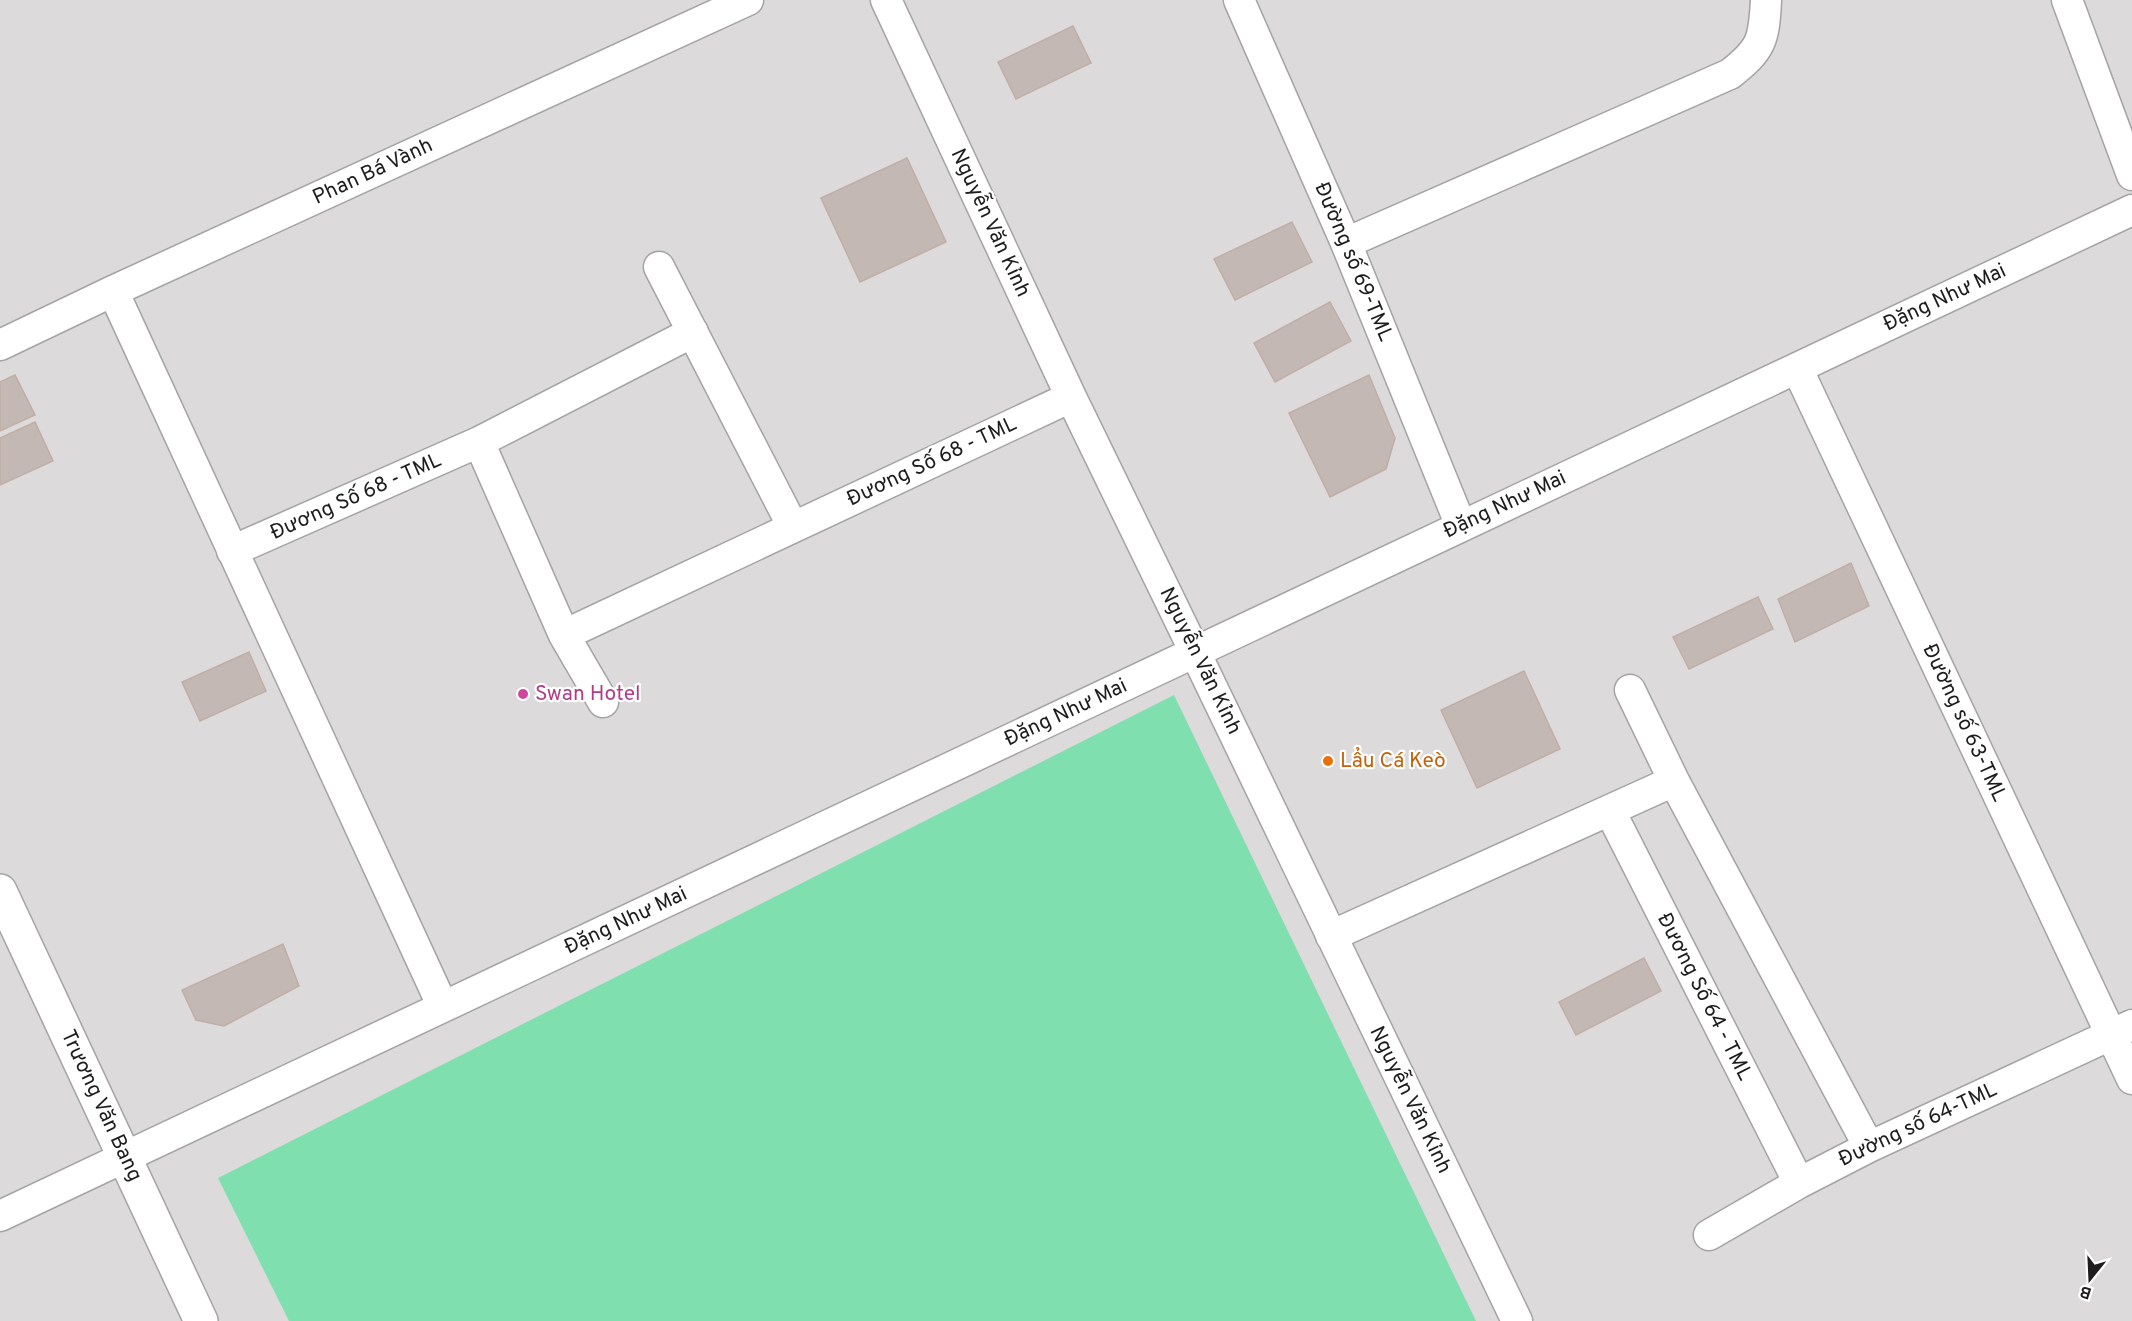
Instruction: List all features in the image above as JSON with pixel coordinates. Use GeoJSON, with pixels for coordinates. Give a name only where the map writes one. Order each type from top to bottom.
{"type":"FeatureCollection","features":[{"type":"Feature","properties":{"kind":"street","name":"Phan Bá Vành"},"geometry":{"type":"LineString","coordinates":[[0,345],[747,0]]}},
{"type":"Feature","properties":{"kind":"street","name":"Nguyễn Văn Kỉnh"},"geometry":{"type":"LineString","coordinates":[[886,0],[1071,398],[1196,652],[1517,1321]]}},
{"type":"Feature","properties":{"kind":"street","name":"Đường số 69-TML"},"geometry":{"type":"LineString","coordinates":[[1239,0],[1346,243],[1461,526]]}},
{"type":"Feature","properties":{"kind":"street"},"geometry":{"type":"LineString","coordinates":[[1346,243],[1730,74],[1748,60],[1760,46],[1765,26],[1766,0]]}},
{"type":"Feature","properties":{"kind":"street"},"geometry":{"type":"LineString","coordinates":[[2067,0],[2132,175]]}},
{"type":"Feature","properties":{"kind":"street","name":"Đặng Như Mai"},"geometry":{"type":"LineString","coordinates":[[0,1216],[2132,210]]}},
{"type":"Feature","properties":{"kind":"street"},"geometry":{"type":"LineString","coordinates":[[659,267],[793,527]]}},
{"type":"Feature","properties":{"kind":"street"},"geometry":{"type":"LineString","coordinates":[[113,291],[443,1007]]}},
{"type":"Feature","properties":{"kind":"street","name":"Đương Số 68 - TML"},"geometry":{"type":"LineString","coordinates":[[232,551],[479,442],[693,332]]}},
{"type":"Feature","properties":{"kind":"street","name":"Đường số 63-TML"},"geometry":{"type":"LineString","coordinates":[[1797,368],[2122,1030],[2132,1079]]}},
{"type":"Feature","properties":{"kind":"street","name":"Đương Số 68 - TML"},"geometry":{"type":"LineString","coordinates":[[564,635],[1071,398]]}},
{"type":"Feature","properties":{"kind":"street"},"geometry":{"type":"LineString","coordinates":[[479,442],[564,635],[603,702]]}},
{"type":"Feature","properties":{"kind":"street"},"geometry":{"type":"LineString","coordinates":[[1630,690],[1674,780],[1869,1147]]}},
{"type":"Feature","properties":{"kind":"street"},"geometry":{"type":"LineString","coordinates":[[1331,936],[1674,780]]}},
{"type":"Feature","properties":{"kind":"street","name":"Đương Số 64 - TML"},"geometry":{"type":"LineString","coordinates":[[1610,811],[1799,1184]]}},
{"type":"Feature","properties":{"kind":"street","name":"Trương Văn Bang"},"geometry":{"type":"LineString","coordinates":[[0,891],[201,1321]]}},
{"type":"Feature","properties":{"kind":"street","name":"Đường số 64-TML"},"geometry":{"type":"LineString","coordinates":[[1709,1235],[1869,1147],[2122,1030]]}},
{"type":"Feature","properties":{"kind":"shaded area"},"geometry":{"type":"Polygon","coordinates":[[[0,0],[2132,0],[2132,1321],[0,1321],[0,0]]]}},
{"type":"Feature","properties":{"kind":"green space"},"geometry":{"type":"Polygon","coordinates":[[[1174,695],[1476,1321],[289,1321],[218,1178],[1174,695]]]}},
{"type":"Feature","properties":{"kind":"building"},"geometry":{"type":"Polygon","coordinates":[[[1073,26],[1091,63],[1016,99],[998,62],[1073,26]]]}},
{"type":"Feature","properties":{"kind":"building"},"geometry":{"type":"Polygon","coordinates":[[[907,158],[946,242],[860,282],[821,198],[907,158]]]}},
{"type":"Feature","properties":{"kind":"building"},"geometry":{"type":"Polygon","coordinates":[[[1292,222],[1312,262],[1235,300],[1214,259],[1292,222]]]}},
{"type":"Feature","properties":{"kind":"building"},"geometry":{"type":"Polygon","coordinates":[[[1330,302],[1351,341],[1275,382],[1254,343],[1330,302]]]}},
{"type":"Feature","properties":{"kind":"building"},"geometry":{"type":"Polygon","coordinates":[[[15,375],[35,415],[0,431],[0,382],[15,375]]]}},
{"type":"Feature","properties":{"kind":"building"},"geometry":{"type":"Polygon","coordinates":[[[1369,375],[1395,438],[1386,469],[1330,497],[1289,413],[1369,375]]]}},
{"type":"Feature","properties":{"kind":"building"},"geometry":{"type":"Polygon","coordinates":[[[35,422],[53,461],[0,485],[0,438],[35,422]]]}},
{"type":"Feature","properties":{"kind":"building"},"geometry":{"type":"Polygon","coordinates":[[[1851,563],[1869,606],[1795,642],[1778,599],[1851,563]]]}},
{"type":"Feature","properties":{"kind":"building"},"geometry":{"type":"Polygon","coordinates":[[[1758,597],[1773,629],[1689,669],[1673,637],[1758,597]]]}},
{"type":"Feature","properties":{"kind":"building"},"geometry":{"type":"Polygon","coordinates":[[[249,652],[266,691],[200,721],[182,682],[249,652]]]}},
{"type":"Feature","properties":{"kind":"building"},"geometry":{"type":"Polygon","coordinates":[[[1524,671],[1560,749],[1477,788],[1441,710],[1524,671]]]}},
{"type":"Feature","properties":{"kind":"building"},"geometry":{"type":"Polygon","coordinates":[[[283,944],[299,986],[224,1026],[196,1020],[182,990],[283,944]]]}},
{"type":"Feature","properties":{"kind":"building"},"geometry":{"type":"Polygon","coordinates":[[[1644,958],[1661,991],[1576,1035],[1559,1002],[1644,958]]]}},
{"type":"Feature","properties":{"kind":"place","name":"Swan Hotel"},"geometry":{"type":"Point","coordinates":[523,694]}},
{"type":"Feature","properties":{"kind":"place","name":"Lẩu Cá Keò"},"geometry":{"type":"Point","coordinates":[1328,761]}}]}
